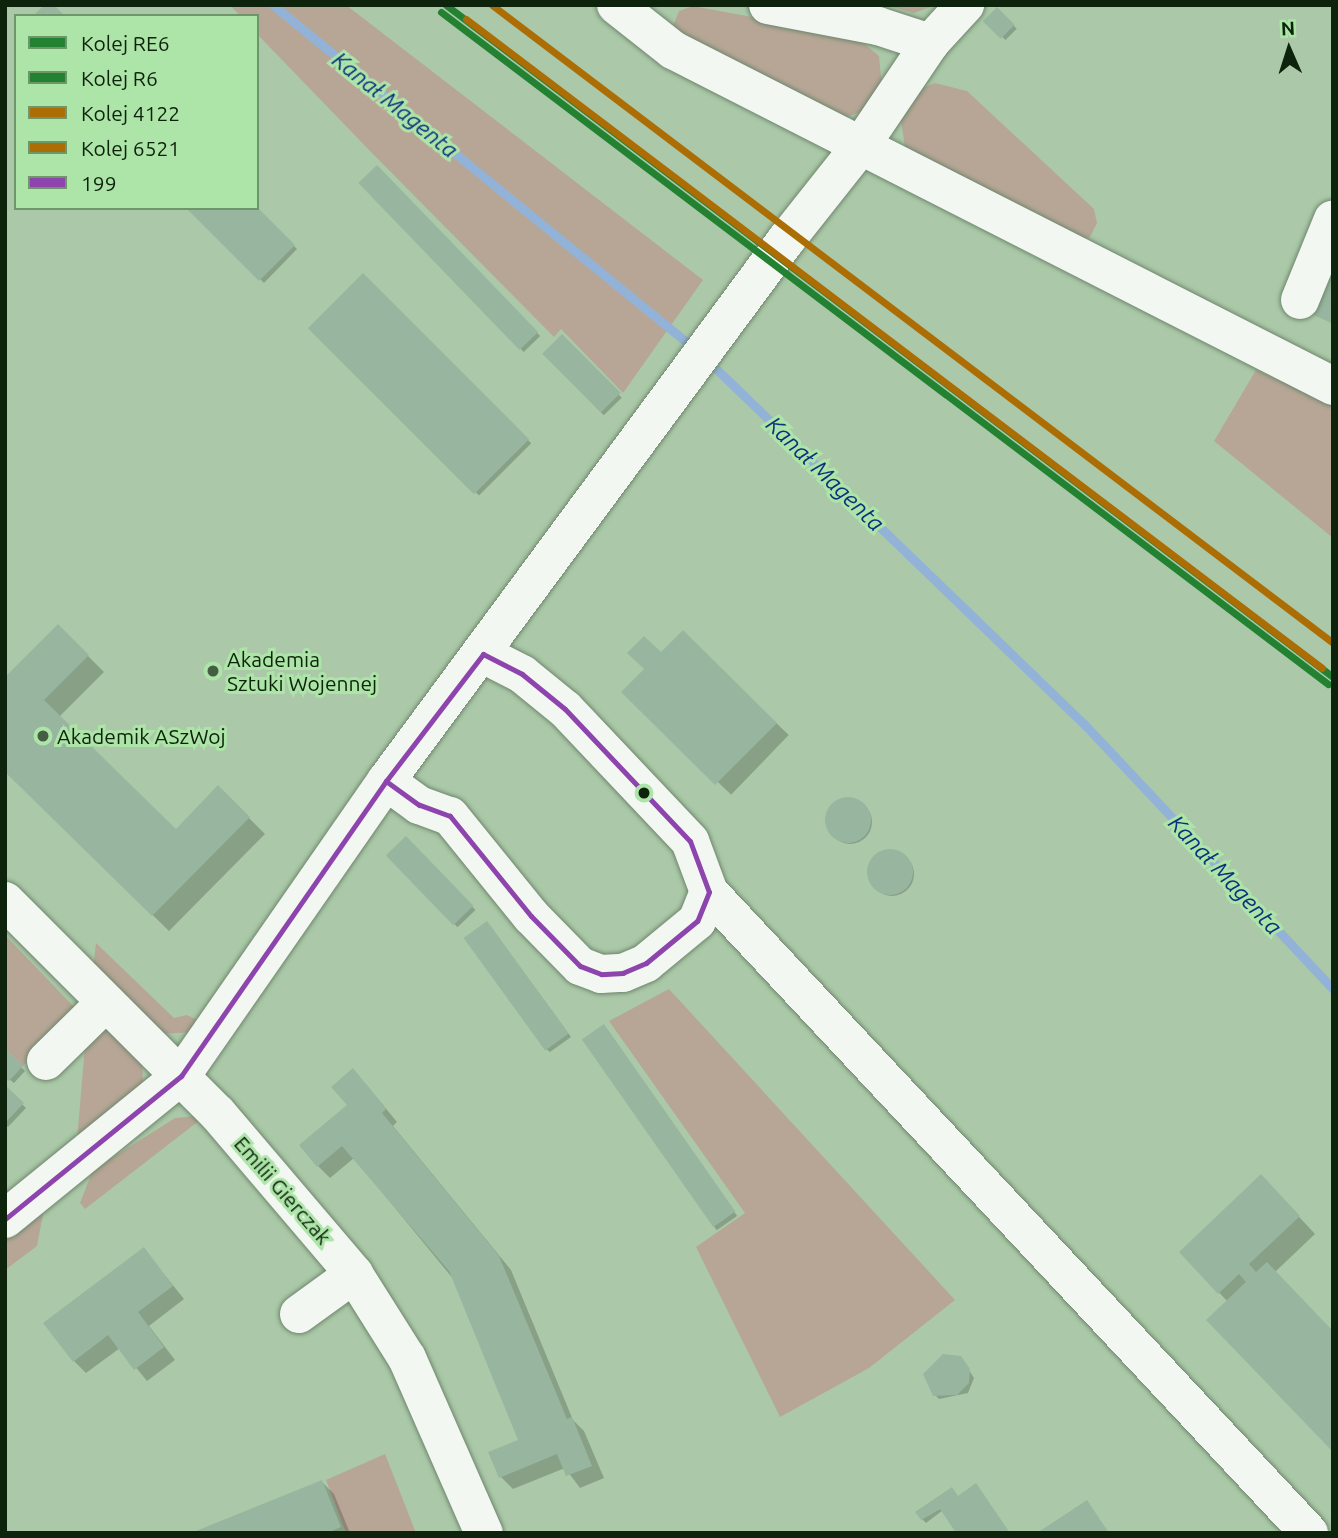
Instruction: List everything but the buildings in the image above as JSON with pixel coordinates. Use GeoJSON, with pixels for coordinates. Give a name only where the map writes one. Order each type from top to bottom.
{"type":"FeatureCollection","features":[{"type":"Feature","properties":{"kind":"street"},"geometry":{"type":"LineString","coordinates":[[616,5],[673,50],[1333,386]]}},
{"type":"Feature","properties":{"kind":"street"},"geometry":{"type":"LineString","coordinates":[[768,5],[878,26],[930,43]]}},
{"type":"Feature","properties":{"kind":"street"},"geometry":{"type":"LineString","coordinates":[[5,1219],[181,1076],[386,781],[484,654],[862,144],[930,43],[965,5]]}},
{"type":"Feature","properties":{"kind":"street"},"geometry":{"type":"LineString","coordinates":[[1300,300],[1333,219]]}},
{"type":"Feature","properties":{"kind":"street"},"geometry":{"type":"LineString","coordinates":[[484,654],[522,674],[565,709],[690,841],[709,892],[1309,1533]]}},
{"type":"Feature","properties":{"kind":"street"},"geometry":{"type":"LineString","coordinates":[[386,781],[419,805],[450,816],[531,916],[580,966],[601,974],[623,973],[646,963],[697,922],[709,892]]}},
{"type":"Feature","properties":{"kind":"street","name":"Emilii Gierczak"},"geometry":{"type":"LineString","coordinates":[[5,901],[181,1076],[354,1274],[407,1358],[484,1533]]}},
{"type":"Feature","properties":{"kind":"street"},"geometry":{"type":"LineString","coordinates":[[46,1061],[105,1003]]}},
{"type":"Feature","properties":{"kind":"street"},"geometry":{"type":"LineString","coordinates":[[299,1314],[354,1274]]}},
{"type":"Feature","properties":{"kind":"shaded area"},"geometry":{"type":"Polygon","coordinates":[[[230,5],[346,5],[703,280],[623,393],[561,329],[554,337],[259,36],[259,14],[238,14],[230,5]]]}},
{"type":"Feature","properties":{"kind":"shaded area"},"geometry":{"type":"Polygon","coordinates":[[[885,5],[936,5],[914,13],[885,5]]]}},
{"type":"Feature","properties":{"kind":"shaded area"},"geometry":{"type":"Polygon","coordinates":[[[693,6],[855,36],[879,56],[882,88],[861,112],[846,117],[686,45],[673,26],[679,11],[693,6]]]}},
{"type":"Feature","properties":{"kind":"shaded area"},"geometry":{"type":"Polygon","coordinates":[[[935,83],[967,91],[1094,209],[1097,223],[1090,237],[1083,240],[905,147],[900,115],[920,89],[935,83]]]}},
{"type":"Feature","properties":{"kind":"shaded area"},"geometry":{"type":"Polygon","coordinates":[[[1256,370],[1333,404],[1333,538],[1214,441],[1256,370]]]}},
{"type":"Feature","properties":{"kind":"shaded area"},"geometry":{"type":"Polygon","coordinates":[[[5,935],[75,1008],[23,1066],[5,1049],[5,935]]]}},
{"type":"Feature","properties":{"kind":"shaded area"},"geometry":{"type":"Polygon","coordinates":[[[96,943],[174,1018],[187,1015],[199,1021],[192,1032],[162,1034],[93,969],[96,943]]]}},
{"type":"Feature","properties":{"kind":"shaded area"},"geometry":{"type":"Polygon","coordinates":[[[669,989],[955,1300],[869,1368],[780,1417],[696,1247],[745,1213],[609,1021],[669,989]]]}},
{"type":"Feature","properties":{"kind":"shaded area"},"geometry":{"type":"Polygon","coordinates":[[[108,1023],[142,1061],[143,1085],[77,1140],[86,1034],[108,1023]]]}},
{"type":"Feature","properties":{"kind":"shaded area"},"geometry":{"type":"Polygon","coordinates":[[[196,1116],[200,1120],[85,1209],[80,1203],[93,1170],[175,1118],[196,1116]]]}},
{"type":"Feature","properties":{"kind":"shaded area"},"geometry":{"type":"Polygon","coordinates":[[[44,1209],[37,1246],[5,1270],[5,1238],[44,1209]]]}},
{"type":"Feature","properties":{"kind":"shaded area"},"geometry":{"type":"Polygon","coordinates":[[[385,1454],[416,1533],[346,1533],[326,1480],[385,1454]]]}},
{"type":"Feature","properties":{"kind":"waterway","name":"Kanał Magenta"},"geometry":{"type":"LineString","coordinates":[[273,5],[695,349]]}},
{"type":"Feature","properties":{"kind":"waterway","name":"Kanał Magenta"},"geometry":{"type":"LineString","coordinates":[[708,361],[1086,726],[1333,989]]}},
{"type":"Feature","properties":{"kind":"rail line","name":"RE6"},"geometry":{"type":"LineString","coordinates":[[446,5],[1333,677]]}},
{"type":"Feature","properties":{"kind":"rail line","name":"4122"},"geometry":{"type":"LineString","coordinates":[[492,5],[1333,643]]}},
{"type":"Feature","properties":{"kind":"rail line","name":"R6"},"geometry":{"type":"LineString","coordinates":[[441,12],[1328,684]]}},
{"type":"Feature","properties":{"kind":"rail line","name":"6521"},"geometry":{"type":"LineString","coordinates":[[466,19],[1322,668]]}},
{"type":"Feature","properties":{"kind":"transit line","name":"199"},"geometry":{"type":"LineString","coordinates":[[483,654],[522,674],[565,709],[690,841],[709,892],[697,921],[646,963],[623,973],[601,974],[580,966],[531,916],[450,816],[419,805],[386,781],[483,654]]}},
{"type":"Feature","properties":{"kind":"transit line","name":"199"},"geometry":{"type":"LineString","coordinates":[[5,1219],[181,1076],[386,781]]}},
{"type":"Feature","properties":{"kind":"place","name":"Akademia Sztuki Wojennej"},"geometry":{"type":"Point","coordinates":[213,671]}},
{"type":"Feature","properties":{"kind":"place","name":"Akademik ASzWoj"},"geometry":{"type":"Point","coordinates":[43,736]}}]}
